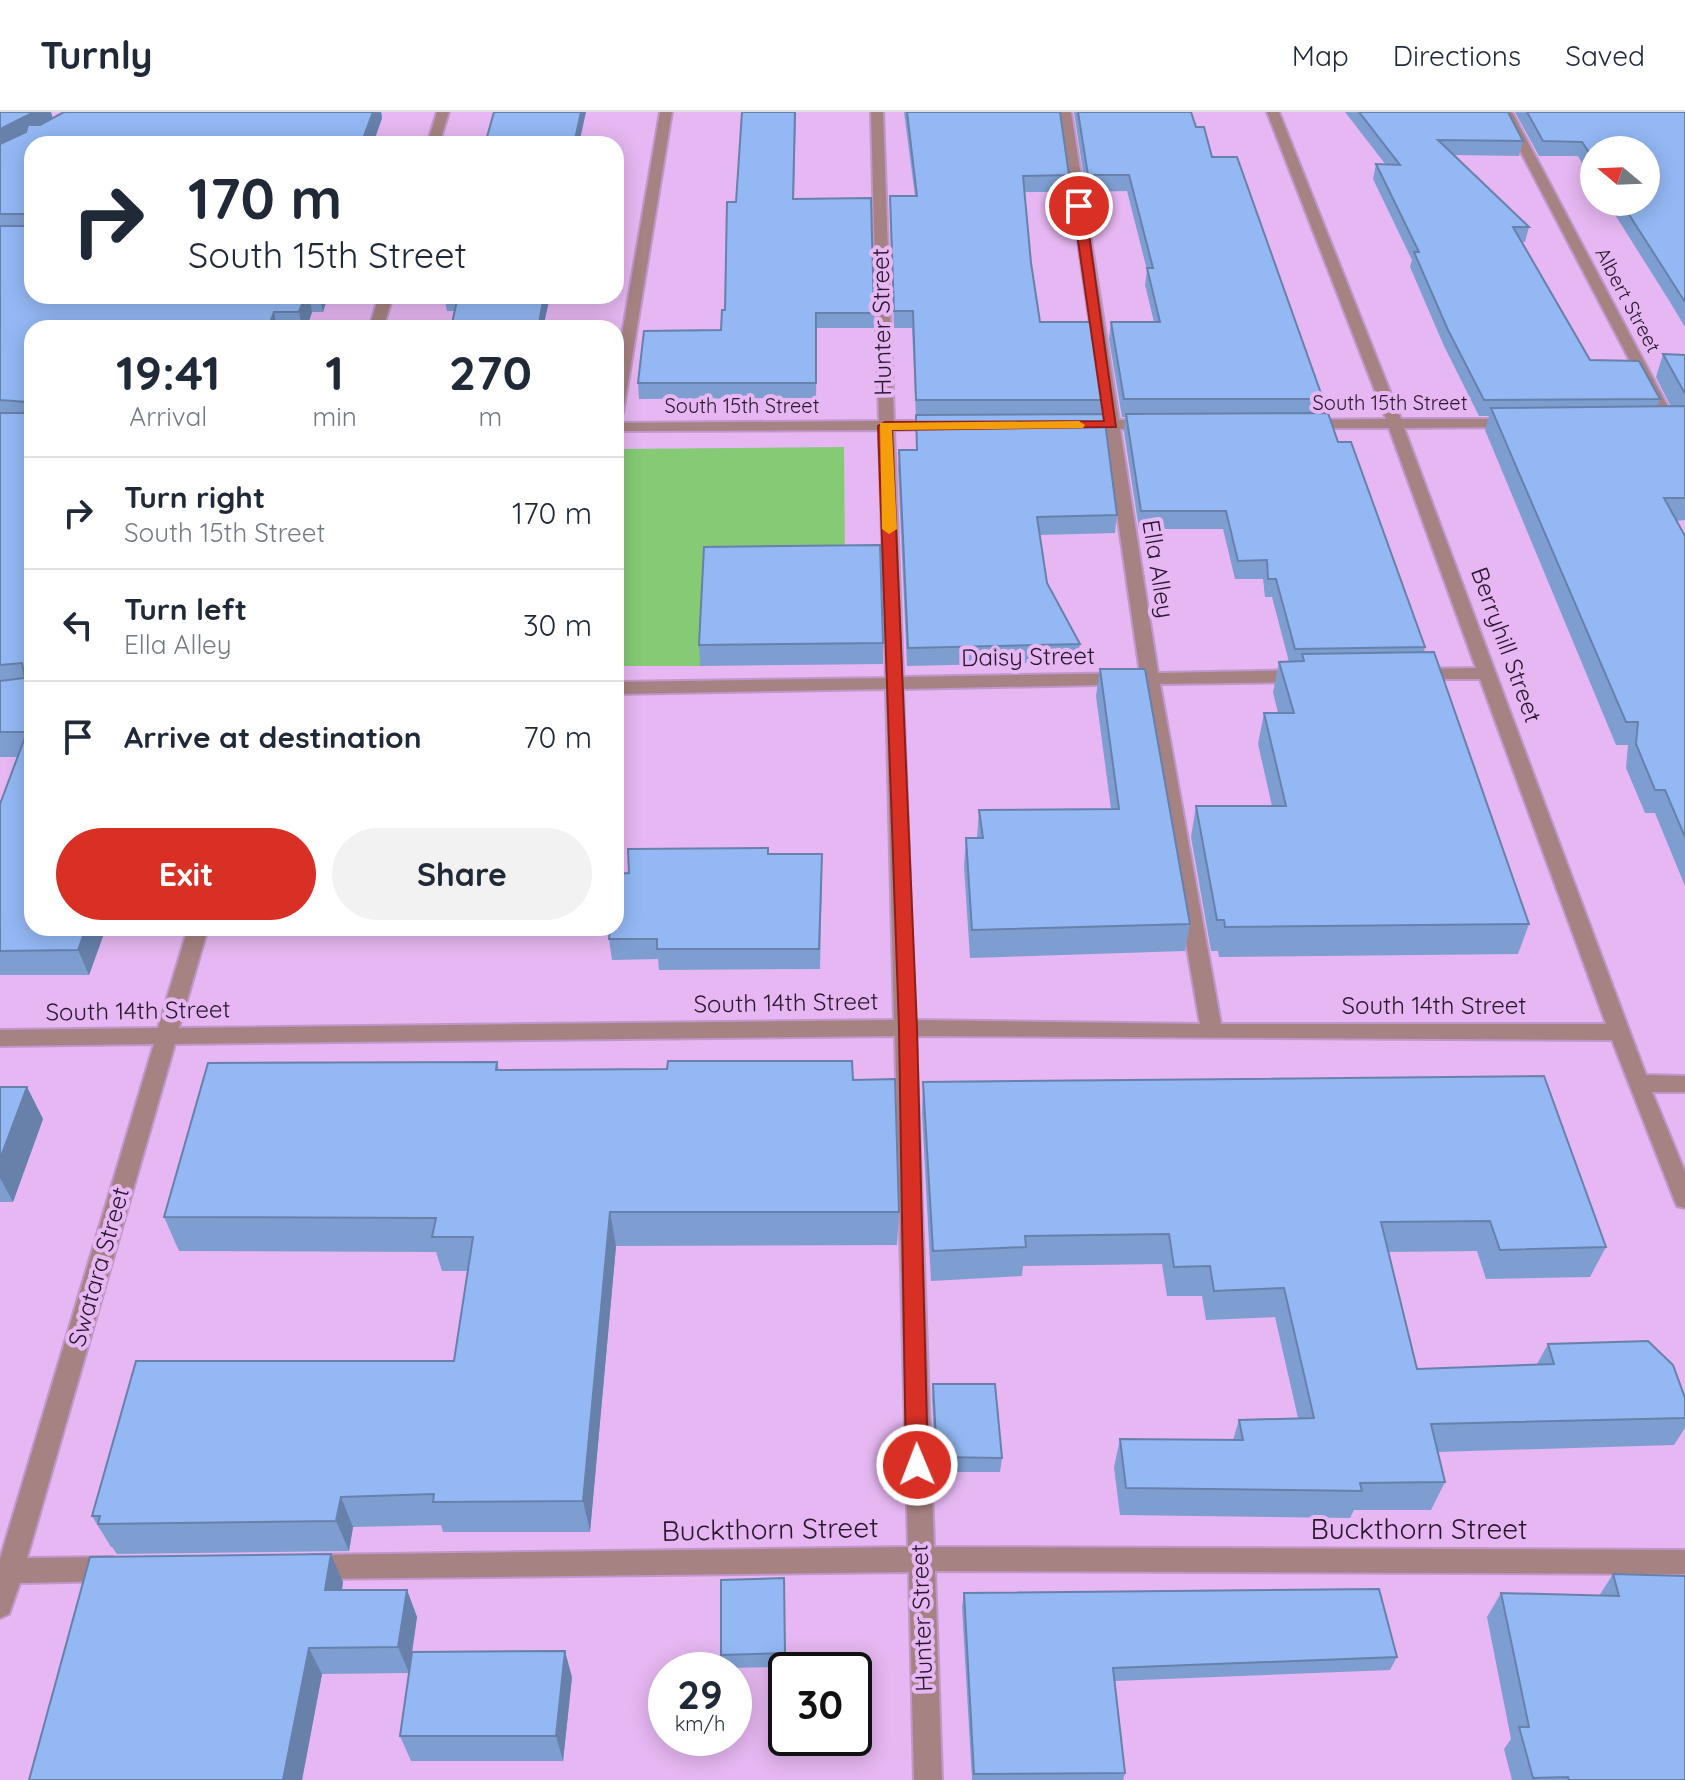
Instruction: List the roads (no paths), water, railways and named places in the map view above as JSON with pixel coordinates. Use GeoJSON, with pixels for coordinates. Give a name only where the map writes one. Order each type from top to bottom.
{"type":"FeatureCollection","features":[{"type":"Feature","properties":{"kind":"street"},"geometry":{"type":"LineString","coordinates":[[436,136],[443,112]]}},
{"type":"Feature","properties":{"kind":"street"},"geometry":{"type":"LineString","coordinates":[[624,365],[666,112]]}},
{"type":"Feature","properties":{"kind":"street","name":"Hunter Street"},"geometry":{"type":"LineString","coordinates":[[877,112],[885,426],[908,1028],[919,1559],[928,1780]]}},
{"type":"Feature","properties":{"kind":"street","name":"Ella Alley"},"geometry":{"type":"LineString","coordinates":[[1065,112],[1150,679],[1212,1032]]}},
{"type":"Feature","properties":{"kind":"street","name":"Berryhill Street"},"geometry":{"type":"LineString","coordinates":[[1273,112],[1395,423],[1638,1083],[1685,1199]]}},
{"type":"Feature","properties":{"kind":"street","name":"Albert Street"},"geometry":{"type":"LineString","coordinates":[[1506,112],[1669,422]]}},
{"type":"Feature","properties":{"kind":"street","name":"South 15th Street"},"geometry":{"type":"LineString","coordinates":[[1285,424],[1532,422]]}},
{"type":"Feature","properties":{"kind":"street"},"geometry":{"type":"LineString","coordinates":[[1066,425],[1175,424]]}},
{"type":"Feature","properties":{"kind":"street","name":"South 15th Street"},"geometry":{"type":"LineString","coordinates":[[624,427],[960,425]]}},
{"type":"Feature","properties":{"kind":"street"},"geometry":{"type":"LineString","coordinates":[[1397,674],[1489,673]]}},
{"type":"Feature","properties":{"kind":"street","name":"Daisy Street"},"geometry":{"type":"LineString","coordinates":[[624,688],[1320,676]]}},
{"type":"Feature","properties":{"kind":"street","name":"Swatara Street"},"geometry":{"type":"LineString","coordinates":[[0,1605],[5,1571],[196,936]]}},
{"type":"Feature","properties":{"kind":"street","name":"South 14th Street"},"geometry":{"type":"LineString","coordinates":[[0,1038],[908,1028],[1620,1032]]}},
{"type":"Feature","properties":{"kind":"street"},"geometry":{"type":"LineString","coordinates":[[1638,1083],[1685,1084]]}},
{"type":"Feature","properties":{"kind":"street","name":"Buckthorn Street"},"geometry":{"type":"LineString","coordinates":[[288,1567],[919,1559],[1685,1562]]}},
{"type":"Feature","properties":{"kind":"street"},"geometry":{"type":"LineString","coordinates":[[5,1571],[130,1569]]}}]}
